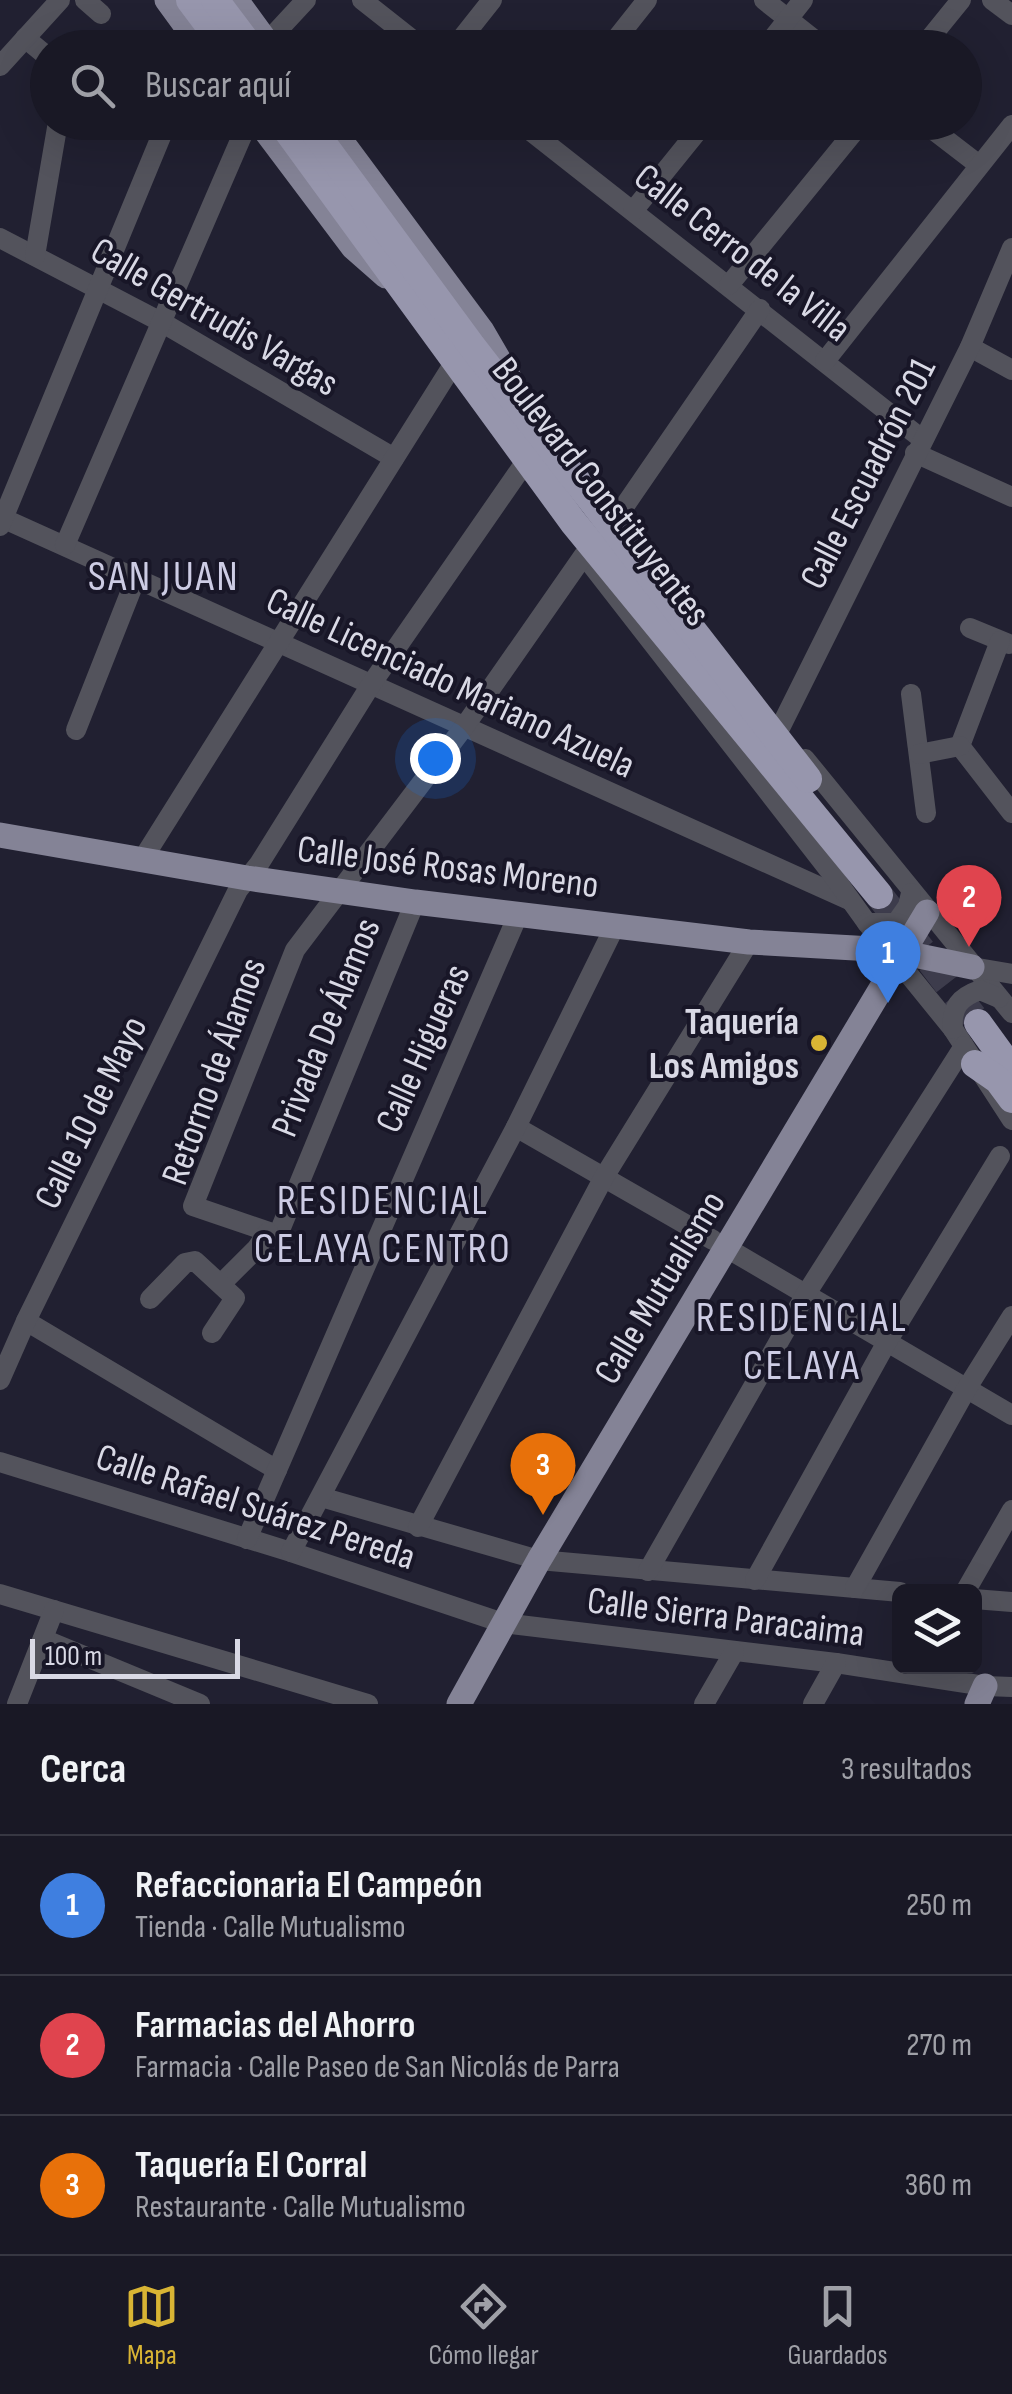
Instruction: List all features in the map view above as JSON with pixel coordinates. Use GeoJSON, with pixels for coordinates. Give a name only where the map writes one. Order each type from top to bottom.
{"type":"FeatureCollection","features":[{"type":"Feature","properties":{"kind":"highway"},"geometry":{"type":"LineString","coordinates":[[190,0],[201,30]]}},
{"type":"Feature","properties":{"kind":"highway"},"geometry":{"type":"LineString","coordinates":[[236,2],[253,30]]}},
{"type":"Feature","properties":{"kind":"highway","name":"Boulevard Constituyentes"},"geometry":{"type":"LineString","coordinates":[[294,140],[526,461],[582,513],[902,896]]}},
{"type":"Feature","properties":{"kind":"highway","name":"Boulevard Constituyentes"},"geometry":{"type":"LineString","coordinates":[[320,140],[470,345],[544,438],[582,513]]}},
{"type":"Feature","properties":{"kind":"highway"},"geometry":{"type":"LineString","coordinates":[[985,1013],[1012,1038]]}},
{"type":"Feature","properties":{"kind":"highway"},"geometry":{"type":"LineString","coordinates":[[985,1013],[1012,1070]]}},
{"type":"Feature","properties":{"kind":"highway"},"geometry":{"type":"LineString","coordinates":[[985,1013],[998,1080],[1012,1099]]}},
{"type":"Feature","properties":{"kind":"main road"},"geometry":{"type":"LineString","coordinates":[[167,0],[193,30]]}},
{"type":"Feature","properties":{"kind":"main road"},"geometry":{"type":"LineString","coordinates":[[273,140],[353,247],[410,298]]}},
{"type":"Feature","properties":{"kind":"main road"},"geometry":{"type":"LineString","coordinates":[[340,140],[482,331],[544,438]]}},
{"type":"Feature","properties":{"kind":"main road","name":"Calle José Rosas Moreno"},"geometry":{"type":"LineString","coordinates":[[0,835],[247,878],[518,916],[898,955],[985,1013]]}},
{"type":"Feature","properties":{"kind":"main road","name":"Calle Mutualismo"},"geometry":{"type":"LineString","coordinates":[[444,1704],[719,1244],[898,955],[902,896]]}},
{"type":"Feature","properties":{"kind":"main road","name":"Calle Mutualismo"},"geometry":{"type":"LineString","coordinates":[[458,1704],[497,1621]]}},
{"type":"Feature","properties":{"kind":"street"},"geometry":{"type":"LineString","coordinates":[[32,30],[60,0]]}},
{"type":"Feature","properties":{"kind":"street"},"geometry":{"type":"LineString","coordinates":[[85,0],[101,14]]}},
{"type":"Feature","properties":{"kind":"street"},"geometry":{"type":"LineString","coordinates":[[278,30],[306,0]]}},
{"type":"Feature","properties":{"kind":"street"},"geometry":{"type":"LineString","coordinates":[[362,0],[400,30]]}},
{"type":"Feature","properties":{"kind":"street"},"geometry":{"type":"LineString","coordinates":[[468,30],[492,0]]}},
{"type":"Feature","properties":{"kind":"street"},"geometry":{"type":"LineString","coordinates":[[623,30],[647,0]]}},
{"type":"Feature","properties":{"kind":"street"},"geometry":{"type":"LineString","coordinates":[[764,0],[802,30]]}},
{"type":"Feature","properties":{"kind":"street"},"geometry":{"type":"LineString","coordinates":[[779,30],[803,0]]}},
{"type":"Feature","properties":{"kind":"street"},"geometry":{"type":"LineString","coordinates":[[937,30],[961,0]]}},
{"type":"Feature","properties":{"kind":"street"},"geometry":{"type":"LineString","coordinates":[[992,0],[1012,14]]}},
{"type":"Feature","properties":{"kind":"street"},"geometry":{"type":"LineString","coordinates":[[0,66],[30,33]]}},
{"type":"Feature","properties":{"kind":"street"},"geometry":{"type":"LineString","coordinates":[[25,38],[30,42]]}},
{"type":"Feature","properties":{"kind":"street"},"geometry":{"type":"LineString","coordinates":[[825,361],[1012,126]]}},
{"type":"Feature","properties":{"kind":"street"},"geometry":{"type":"LineString","coordinates":[[35,256],[55,140]]}},
{"type":"Feature","properties":{"kind":"street"},"geometry":{"type":"LineString","coordinates":[[1,520],[159,140]]}},
{"type":"Feature","properties":{"kind":"street"},"geometry":{"type":"LineString","coordinates":[[64,545],[240,140]]}},
{"type":"Feature","properties":{"kind":"street","name":"Calle Cerro de la Villa"},"geometry":{"type":"LineString","coordinates":[[554,140],[633,211],[825,361],[918,446],[1012,497]]}},
{"type":"Feature","properties":{"kind":"street"},"geometry":{"type":"LineString","coordinates":[[633,211],[690,140]]}},
{"type":"Feature","properties":{"kind":"street"},"geometry":{"type":"LineString","coordinates":[[729,285],[847,140]]}},
{"type":"Feature","properties":{"kind":"street"},"geometry":{"type":"LineString","coordinates":[[946,140],[979,165]]}},
{"type":"Feature","properties":{"kind":"street","name":"Calle Gertrudis Vargas"},"geometry":{"type":"LineString","coordinates":[[0,238],[163,322],[394,458]]}},
{"type":"Feature","properties":{"kind":"street","name":"Calle Escuadrón 201"},"geometry":{"type":"LineString","coordinates":[[780,728],[970,347],[1012,248]]}},
{"type":"Feature","properties":{"kind":"street"},"geometry":{"type":"LineString","coordinates":[[617,517],[760,309]]}},
{"type":"Feature","properties":{"kind":"street"},"geometry":{"type":"LineString","coordinates":[[970,347],[1012,370]]}},
{"type":"Feature","properties":{"kind":"street"},"geometry":{"type":"LineString","coordinates":[[142,860],[454,362]]}},
{"type":"Feature","properties":{"kind":"street","name":"Calle 10 de Mayo"},"geometry":{"type":"LineString","coordinates":[[0,1380],[247,878],[372,683],[526,461]]}},
{"type":"Feature","properties":{"kind":"street"},"geometry":{"type":"LineString","coordinates":[[824,878],[584,555],[582,513],[617,517],[780,728],[985,1013],[1012,1120]]}},
{"type":"Feature","properties":{"kind":"street","name":"Calle Licenciado Mariano Azuela"},"geometry":{"type":"LineString","coordinates":[[1,520],[279,641],[464,728],[824,878],[867,923]]}},
{"type":"Feature","properties":{"kind":"street"},"geometry":{"type":"LineString","coordinates":[[342,891],[464,728],[584,555]]}},
{"type":"Feature","properties":{"kind":"street"},"geometry":{"type":"LineString","coordinates":[[76,730],[136,578]]}},
{"type":"Feature","properties":{"kind":"street"},"geometry":{"type":"LineString","coordinates":[[960,746],[1006,643],[970,628]]}},
{"type":"Feature","properties":{"kind":"street"},"geometry":{"type":"LineString","coordinates":[[911,694],[926,813]]}},
{"type":"Feature","properties":{"kind":"street"},"geometry":{"type":"LineString","coordinates":[[920,754],[960,746]]}},
{"type":"Feature","properties":{"kind":"street"},"geometry":{"type":"LineString","coordinates":[[960,746],[1012,812]]}},
{"type":"Feature","properties":{"kind":"street","name":"Retorno de Álamos"},"geometry":{"type":"LineString","coordinates":[[273,1234],[193,1206],[295,950],[342,891]]}},
{"type":"Feature","properties":{"kind":"street"},"geometry":{"type":"LineString","coordinates":[[867,923],[896,923],[908,906],[902,896]]}},
{"type":"Feature","properties":{"kind":"street","name":"Privada De Álamos"},"geometry":{"type":"LineString","coordinates":[[221,1284],[273,1234],[415,902]]}},
{"type":"Feature","properties":{"kind":"street","name":"Calle Higueras"},"geometry":{"type":"LineString","coordinates":[[247,1540],[518,916]]}},
{"type":"Feature","properties":{"kind":"street"},"geometry":{"type":"LineString","coordinates":[[867,923],[898,955],[985,1013]]}},
{"type":"Feature","properties":{"kind":"street"},"geometry":{"type":"LineString","coordinates":[[290,1552],[516,1127],[616,924]]}},
{"type":"Feature","properties":{"kind":"street"},"geometry":{"type":"LineString","coordinates":[[418,1527],[604,1178],[749,942]]}},
{"type":"Feature","properties":{"kind":"street"},"geometry":{"type":"LineString","coordinates":[[648,1571],[806,1294],[1012,974]]}},
{"type":"Feature","properties":{"kind":"street"},"geometry":{"type":"LineString","coordinates":[[516,1127],[1012,1415]]}},
{"type":"Feature","properties":{"kind":"street"},"geometry":{"type":"LineString","coordinates":[[756,1580],[888,1340],[1000,1156]]}},
{"type":"Feature","properties":{"kind":"street"},"geometry":{"type":"LineString","coordinates":[[150,1300],[185,1263],[195,1260],[232,1294],[235,1303],[212,1333]]}},
{"type":"Feature","properties":{"kind":"street"},"geometry":{"type":"LineString","coordinates":[[855,1588],[1012,1316]]}},
{"type":"Feature","properties":{"kind":"street"},"geometry":{"type":"LineString","coordinates":[[26,1321],[277,1470]]}},
{"type":"Feature","properties":{"kind":"street","name":"Calle Rafael Suárez Pereda"},"geometry":{"type":"LineString","coordinates":[[0,1462],[497,1621]]}},
{"type":"Feature","properties":{"kind":"street"},"geometry":{"type":"LineString","coordinates":[[322,1497],[532,1559],[892,1591]]}},
{"type":"Feature","properties":{"kind":"street"},"geometry":{"type":"LineString","coordinates":[[969,1584],[1012,1510]]}},
{"type":"Feature","properties":{"kind":"street"},"geometry":{"type":"LineString","coordinates":[[0,1594],[368,1704]]}},
{"type":"Feature","properties":{"kind":"street"},"geometry":{"type":"LineString","coordinates":[[982,1600],[1012,1602]]}},
{"type":"Feature","properties":{"kind":"street"},"geometry":{"type":"LineString","coordinates":[[17,1704],[54,1610]]}},
{"type":"Feature","properties":{"kind":"street","name":"Calle Sierra Paracaima"},"geometry":{"type":"LineString","coordinates":[[497,1621],[836,1664],[981,1695],[1012,1686]]}},
{"type":"Feature","properties":{"kind":"street"},"geometry":{"type":"LineString","coordinates":[[42,1639],[200,1704]]}},
{"type":"Feature","properties":{"kind":"street"},"geometry":{"type":"LineString","coordinates":[[704,1704],[734,1652]]}},
{"type":"Feature","properties":{"kind":"street"},"geometry":{"type":"LineString","coordinates":[[813,1704],[836,1664]]}},
{"type":"Feature","properties":{"kind":"tunnel"},"geometry":{"type":"LineString","coordinates":[[879,895],[978,1023]]}},
{"type":"Feature","properties":{"kind":"place","name":"Farmacias del Ahorro"},"geometry":{"type":"Point","coordinates":[969,947]}},
{"type":"Feature","properties":{"kind":"place","name":"Refaccionaria El Campeón"},"geometry":{"type":"Point","coordinates":[888,1003]}},
{"type":"Feature","properties":{"kind":"place","name":"Taquería Los Amigos"},"geometry":{"type":"Point","coordinates":[819,1043]}},
{"type":"Feature","properties":{"kind":"place","name":"Taquería El Corral"},"geometry":{"type":"Point","coordinates":[543,1515]}},
{"type":"Feature","properties":{"kind":"district","name":"SAN JUAN"},"geometry":{"type":"Point","coordinates":[164,575]}},
{"type":"Feature","properties":{"kind":"district","name":"RESIDENCIAL CELAYA CENTRO"},"geometry":{"type":"Point","coordinates":[383,1223]}},
{"type":"Feature","properties":{"kind":"district","name":"RESIDENCIAL CELAYA"},"geometry":{"type":"Point","coordinates":[802,1340]}}]}
